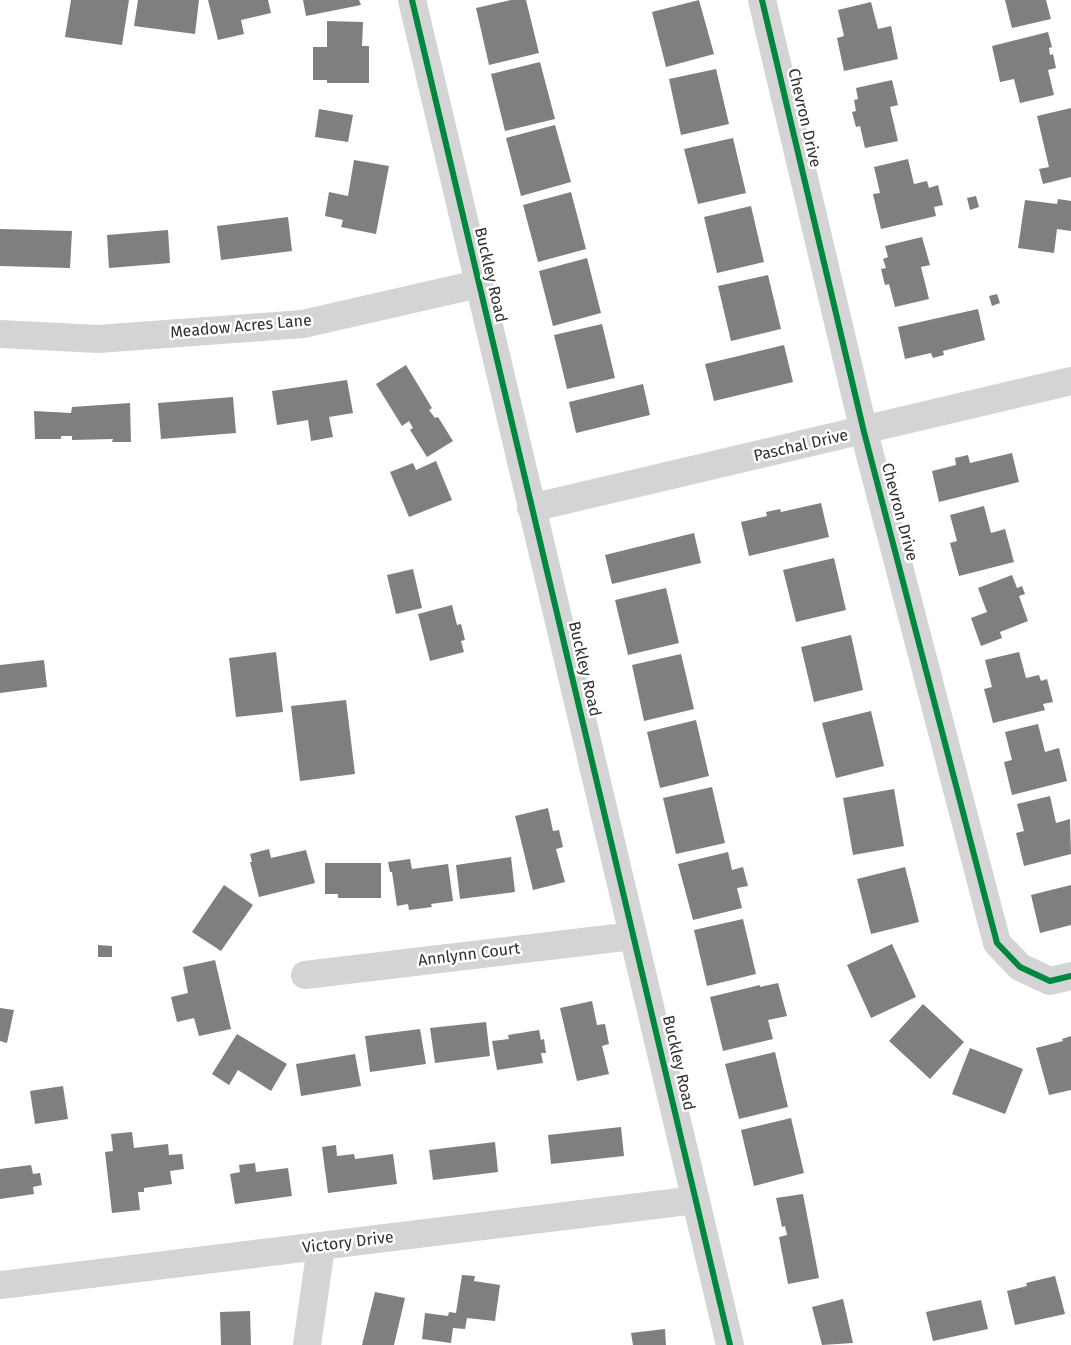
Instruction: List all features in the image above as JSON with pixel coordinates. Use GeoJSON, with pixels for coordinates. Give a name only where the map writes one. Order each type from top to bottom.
{"type":"FeatureCollection","features":[{"type":"Feature","properties":{"kind":"street","name":"Buckley Road"},"geometry":{"type":"LineString","coordinates":[[412,0],[730,1345]]}},
{"type":"Feature","properties":{"kind":"street","name":"Chevron Drive"},"geometry":{"type":"LineString","coordinates":[[762,0],[864,432],[997,943],[1020,967],[1050,981],[1071,976]]}},
{"type":"Feature","properties":{"kind":"street","name":"Meadow Acres Lane"},"geometry":{"type":"LineString","coordinates":[[0,334],[98,339],[303,324],[478,284]]}},
{"type":"Feature","properties":{"kind":"street","name":"Paschal Drive"},"geometry":{"type":"LineString","coordinates":[[531,508],[864,432],[1071,381]]}},
{"type":"Feature","properties":{"kind":"street","name":"Annlynn Court"},"geometry":{"type":"LineString","coordinates":[[305,975],[633,936]]}},
{"type":"Feature","properties":{"kind":"street","name":"Victory Drive"},"geometry":{"type":"LineString","coordinates":[[0,1285],[696,1200]]}},
{"type":"Feature","properties":{"kind":"street"},"geometry":{"type":"LineString","coordinates":[[307,1345],[320,1246]]}},
{"type":"Feature","properties":{"kind":"building"},"geometry":{"type":"Polygon","coordinates":[[[71,0],[129,0],[122,45],[65,37],[71,0]]]}},
{"type":"Feature","properties":{"kind":"building"},"geometry":{"type":"Polygon","coordinates":[[[138,0],[199,0],[195,34],[134,26],[138,0]]]}},
{"type":"Feature","properties":{"kind":"building"},"geometry":{"type":"Polygon","coordinates":[[[208,0],[268,0],[271,13],[241,20],[244,34],[218,40],[208,0]]]}},
{"type":"Feature","properties":{"kind":"building"},"geometry":{"type":"Polygon","coordinates":[[[303,0],[359,0],[361,5],[306,16],[303,0]]]}},
{"type":"Feature","properties":{"kind":"building"},"geometry":{"type":"Polygon","coordinates":[[[511,0],[526,0],[539,53],[489,65],[476,8],[511,0]]]}},
{"type":"Feature","properties":{"kind":"building"},"geometry":{"type":"Polygon","coordinates":[[[699,0],[714,54],[666,67],[652,12],[699,0]]]}},
{"type":"Feature","properties":{"kind":"building"},"geometry":{"type":"Polygon","coordinates":[[[1005,0],[1046,0],[1051,19],[1012,28],[1005,0]]]}},
{"type":"Feature","properties":{"kind":"building"},"geometry":{"type":"Polygon","coordinates":[[[871,2],[878,29],[891,26],[898,59],[844,71],[837,38],[844,36],[838,10],[871,2]]]}},
{"type":"Feature","properties":{"kind":"building"},"geometry":{"type":"Polygon","coordinates":[[[327,21],[363,22],[362,46],[369,46],[369,83],[327,83],[327,80],[313,80],[313,47],[327,47],[327,21]]]}},
{"type":"Feature","properties":{"kind":"building"},"geometry":{"type":"Polygon","coordinates":[[[1048,32],[1052,47],[1049,48],[1050,55],[1053,54],[1056,68],[1048,70],[1054,95],[1020,103],[1014,79],[1000,82],[992,46],[1048,32]]]}},
{"type":"Feature","properties":{"kind":"building"},"geometry":{"type":"Polygon","coordinates":[[[540,62],[555,119],[505,131],[491,74],[540,62]]]}},
{"type":"Feature","properties":{"kind":"building"},"geometry":{"type":"Polygon","coordinates":[[[716,69],[729,124],[681,135],[669,79],[716,69]]]}},
{"type":"Feature","properties":{"kind":"building"},"geometry":{"type":"Polygon","coordinates":[[[892,80],[898,105],[890,107],[898,141],[865,148],[860,126],[856,127],[852,112],[856,111],[854,100],[858,99],[856,88],[892,80]]]}},
{"type":"Feature","properties":{"kind":"building"},"geometry":{"type":"Polygon","coordinates":[[[1071,108],[1071,177],[1043,184],[1039,169],[1049,167],[1037,116],[1071,108]]]}},
{"type":"Feature","properties":{"kind":"building"},"geometry":{"type":"Polygon","coordinates":[[[319,109],[353,115],[348,142],[315,137],[319,109]]]}},
{"type":"Feature","properties":{"kind":"building"},"geometry":{"type":"Polygon","coordinates":[[[555,125],[571,182],[521,196],[506,138],[555,125]]]}},
{"type":"Feature","properties":{"kind":"building"},"geometry":{"type":"Polygon","coordinates":[[[733,138],[746,193],[698,204],[684,149],[733,138]]]}},
{"type":"Feature","properties":{"kind":"building"},"geometry":{"type":"Polygon","coordinates":[[[908,159],[914,184],[927,181],[929,188],[938,185],[943,205],[934,207],[936,216],[881,229],[873,194],[880,193],[874,167],[908,159]]]}},
{"type":"Feature","properties":{"kind":"building"},"geometry":{"type":"Polygon","coordinates":[[[354,160],[389,166],[376,234],[341,227],[343,220],[325,216],[329,192],[348,196],[354,160]]]}},
{"type":"Feature","properties":{"kind":"building"},"geometry":{"type":"Polygon","coordinates":[[[571,192],[586,249],[538,262],[523,205],[571,192]]]}},
{"type":"Feature","properties":{"kind":"building"},"geometry":{"type":"Polygon","coordinates":[[[976,196],[979,207],[970,210],[967,198],[976,196]]]}},
{"type":"Feature","properties":{"kind":"building"},"geometry":{"type":"Polygon","coordinates":[[[1058,199],[1071,201],[1071,231],[1057,229],[1054,253],[1018,248],[1025,200],[1057,204],[1058,199]]]}},
{"type":"Feature","properties":{"kind":"building"},"geometry":{"type":"Polygon","coordinates":[[[751,206],[764,262],[717,273],[704,217],[751,206]]]}},
{"type":"Feature","properties":{"kind":"building"},"geometry":{"type":"Polygon","coordinates":[[[288,217],[292,251],[221,260],[217,226],[288,217]]]}},
{"type":"Feature","properties":{"kind":"building"},"geometry":{"type":"Polygon","coordinates":[[[0,229],[72,231],[70,268],[0,266],[0,229]]]}},
{"type":"Feature","properties":{"kind":"building"},"geometry":{"type":"Polygon","coordinates":[[[168,230],[170,263],[109,268],[107,235],[168,230]]]}},
{"type":"Feature","properties":{"kind":"building"},"geometry":{"type":"Polygon","coordinates":[[[922,237],[930,265],[921,267],[929,299],[895,307],[889,284],[885,285],[881,269],[886,268],[883,259],[888,257],[885,246],[922,237]]]}},
{"type":"Feature","properties":{"kind":"building"},"geometry":{"type":"Polygon","coordinates":[[[587,258],[601,313],[553,326],[539,271],[587,258]]]}},
{"type":"Feature","properties":{"kind":"building"},"geometry":{"type":"Polygon","coordinates":[[[768,275],[781,329],[731,341],[718,286],[768,275]]]}},
{"type":"Feature","properties":{"kind":"building"},"geometry":{"type":"Polygon","coordinates":[[[997,294],[1000,303],[992,306],[989,296],[997,294]]]}},
{"type":"Feature","properties":{"kind":"building"},"geometry":{"type":"Polygon","coordinates":[[[978,309],[985,340],[943,351],[944,355],[933,358],[931,353],[905,359],[898,327],[978,309]]]}},
{"type":"Feature","properties":{"kind":"building"},"geometry":{"type":"Polygon","coordinates":[[[602,324],[615,378],[567,389],[554,335],[602,324]]]}},
{"type":"Feature","properties":{"kind":"building"},"geometry":{"type":"Polygon","coordinates":[[[784,345],[793,382],[714,401],[705,364],[784,345]]]}},
{"type":"Feature","properties":{"kind":"building"},"geometry":{"type":"Polygon","coordinates":[[[406,365],[432,408],[429,410],[435,418],[438,417],[453,441],[427,457],[410,430],[413,428],[409,421],[402,426],[376,384],[406,365]]]}},
{"type":"Feature","properties":{"kind":"building"},"geometry":{"type":"Polygon","coordinates":[[[347,380],[353,413],[329,417],[333,437],[311,441],[308,420],[277,425],[272,391],[347,380]]]}},
{"type":"Feature","properties":{"kind":"building"},"geometry":{"type":"Polygon","coordinates":[[[643,384],[650,415],[576,433],[569,402],[643,384]]]}},
{"type":"Feature","properties":{"kind":"building"},"geometry":{"type":"Polygon","coordinates":[[[233,397],[236,433],[161,439],[158,403],[233,397]]]}},
{"type":"Feature","properties":{"kind":"building"},"geometry":{"type":"Polygon","coordinates":[[[130,403],[131,442],[112,442],[113,439],[72,440],[72,436],[61,436],[61,439],[35,439],[34,411],[71,413],[72,407],[130,403]]]}},
{"type":"Feature","properties":{"kind":"building"},"geometry":{"type":"Polygon","coordinates":[[[1012,453],[1019,482],[939,502],[932,471],[956,465],[955,458],[968,455],[970,463],[1012,453]]]}},
{"type":"Feature","properties":{"kind":"building"},"geometry":{"type":"Polygon","coordinates":[[[436,461],[452,500],[409,517],[390,472],[413,463],[416,470],[436,461]]]}},
{"type":"Feature","properties":{"kind":"building"},"geometry":{"type":"Polygon","coordinates":[[[821,503],[829,537],[749,556],[741,522],[767,516],[766,512],[780,509],[781,512],[821,503]]]}},
{"type":"Feature","properties":{"kind":"building"},"geometry":{"type":"Polygon","coordinates":[[[984,506],[991,533],[1005,529],[1014,562],[959,576],[950,543],[957,541],[950,515],[984,506]]]}},
{"type":"Feature","properties":{"kind":"building"},"geometry":{"type":"Polygon","coordinates":[[[694,533],[701,563],[612,584],[605,555],[694,533]]]}},
{"type":"Feature","properties":{"kind":"building"},"geometry":{"type":"Polygon","coordinates":[[[834,558],[846,610],[796,622],[783,570],[834,558]]]}},
{"type":"Feature","properties":{"kind":"building"},"geometry":{"type":"Polygon","coordinates":[[[413,569],[422,608],[396,614],[387,575],[413,569]]]}},
{"type":"Feature","properties":{"kind":"building"},"geometry":{"type":"Polygon","coordinates":[[[1012,575],[1017,588],[1022,586],[1025,594],[1019,596],[1028,621],[1000,632],[1002,638],[981,646],[971,618],[987,612],[978,588],[1012,575]]]}},
{"type":"Feature","properties":{"kind":"building"},"geometry":{"type":"Polygon","coordinates":[[[666,588],[679,643],[628,655],[615,600],[666,588]]]}},
{"type":"Feature","properties":{"kind":"building"},"geometry":{"type":"Polygon","coordinates":[[[452,605],[457,625],[461,624],[465,640],[461,641],[464,652],[430,661],[418,614],[452,605]]]}},
{"type":"Feature","properties":{"kind":"building"},"geometry":{"type":"Polygon","coordinates":[[[851,635],[863,690],[814,702],[801,647],[851,635]]]}},
{"type":"Feature","properties":{"kind":"building"},"geometry":{"type":"Polygon","coordinates":[[[276,652],[283,712],[236,717],[229,658],[276,652]]]}},
{"type":"Feature","properties":{"kind":"building"},"geometry":{"type":"Polygon","coordinates":[[[1019,652],[1026,678],[1039,675],[1041,681],[1047,679],[1053,702],[1043,704],[1045,710],[993,723],[984,689],[992,687],[985,660],[1019,652]]]}},
{"type":"Feature","properties":{"kind":"building"},"geometry":{"type":"Polygon","coordinates":[[[681,654],[694,709],[644,721],[632,665],[681,654]]]}},
{"type":"Feature","properties":{"kind":"building"},"geometry":{"type":"Polygon","coordinates":[[[44,660],[47,687],[0,693],[0,665],[44,660]]]}},
{"type":"Feature","properties":{"kind":"building"},"geometry":{"type":"Polygon","coordinates":[[[346,700],[355,774],[300,781],[291,706],[346,700]]]}},
{"type":"Feature","properties":{"kind":"building"},"geometry":{"type":"Polygon","coordinates":[[[871,711],[884,766],[836,778],[822,723],[871,711]]]}},
{"type":"Feature","properties":{"kind":"building"},"geometry":{"type":"Polygon","coordinates":[[[696,720],[709,776],[660,788],[647,732],[696,720]]]}},
{"type":"Feature","properties":{"kind":"building"},"geometry":{"type":"Polygon","coordinates":[[[1038,724],[1045,752],[1059,748],[1067,781],[1012,795],[1004,762],[1012,760],[1005,732],[1038,724]]]}},
{"type":"Feature","properties":{"kind":"building"},"geometry":{"type":"Polygon","coordinates":[[[712,787],[725,843],[676,854],[663,798],[712,787]]]}},
{"type":"Feature","properties":{"kind":"building"},"geometry":{"type":"Polygon","coordinates":[[[894,789],[904,846],[853,855],[843,798],[894,789]]]}},
{"type":"Feature","properties":{"kind":"building"},"geometry":{"type":"Polygon","coordinates":[[[1050,796],[1056,823],[1070,819],[1071,854],[1024,866],[1016,833],[1024,831],[1017,804],[1050,796]]]}},
{"type":"Feature","properties":{"kind":"building"},"geometry":{"type":"Polygon","coordinates":[[[548,808],[553,831],[559,830],[563,847],[556,849],[565,882],[533,890],[515,816],[548,808]]]}},
{"type":"Feature","properties":{"kind":"building"},"geometry":{"type":"Polygon","coordinates":[[[269,849],[271,858],[306,850],[315,883],[259,897],[250,862],[252,862],[250,854],[269,849]]]}},
{"type":"Feature","properties":{"kind":"building"},"geometry":{"type":"Polygon","coordinates":[[[728,852],[732,870],[743,867],[748,886],[737,888],[742,908],[693,920],[678,864],[728,852]]]}},
{"type":"Feature","properties":{"kind":"building"},"geometry":{"type":"Polygon","coordinates":[[[511,857],[515,892],[460,899],[456,865],[511,857]]]}},
{"type":"Feature","properties":{"kind":"building"},"geometry":{"type":"Polygon","coordinates":[[[410,859],[412,869],[448,864],[453,901],[431,904],[432,907],[409,910],[408,904],[397,906],[392,872],[390,872],[388,862],[410,859]]]}},
{"type":"Feature","properties":{"kind":"building"},"geometry":{"type":"Polygon","coordinates":[[[325,863],[381,863],[381,898],[338,898],[338,894],[325,894],[325,863]]]}},
{"type":"Feature","properties":{"kind":"building"},"geometry":{"type":"Polygon","coordinates":[[[905,867],[919,922],[871,934],[857,879],[905,867]]]}},
{"type":"Feature","properties":{"kind":"building"},"geometry":{"type":"Polygon","coordinates":[[[224,885],[253,905],[221,951],[192,932],[224,885]]]}},
{"type":"Feature","properties":{"kind":"building"},"geometry":{"type":"Polygon","coordinates":[[[1071,885],[1071,925],[1040,933],[1031,895],[1071,885]]]}},
{"type":"Feature","properties":{"kind":"building"},"geometry":{"type":"Polygon","coordinates":[[[743,919],[756,974],[707,986],[694,930],[743,919]]]}},
{"type":"Feature","properties":{"kind":"building"},"geometry":{"type":"Polygon","coordinates":[[[892,944],[916,997],[871,1018],[847,965],[892,944]]]}},
{"type":"Feature","properties":{"kind":"building"},"geometry":{"type":"Polygon","coordinates":[[[98,945],[112,946],[112,957],[98,957],[98,945]]]}},
{"type":"Feature","properties":{"kind":"building"},"geometry":{"type":"Polygon","coordinates":[[[215,960],[231,1029],[199,1036],[194,1018],[177,1022],[171,997],[188,993],[183,967],[215,960]]]}},
{"type":"Feature","properties":{"kind":"building"},"geometry":{"type":"Polygon","coordinates":[[[778,983],[787,1016],[768,1020],[773,1039],[723,1051],[710,997],[760,985],[760,987],[778,983]]]}},
{"type":"Feature","properties":{"kind":"building"},"geometry":{"type":"Polygon","coordinates":[[[592,1001],[597,1025],[605,1024],[609,1044],[602,1046],[609,1074],[577,1081],[560,1008],[592,1001]]]}},
{"type":"Feature","properties":{"kind":"building"},"geometry":{"type":"Polygon","coordinates":[[[923,1004],[964,1042],[930,1079],[889,1041],[923,1004]]]}},
{"type":"Feature","properties":{"kind":"building"},"geometry":{"type":"Polygon","coordinates":[[[0,1008],[14,1010],[7,1043],[0,1041],[0,1008]]]}},
{"type":"Feature","properties":{"kind":"building"},"geometry":{"type":"Polygon","coordinates":[[[486,1022],[490,1056],[435,1063],[430,1028],[486,1022]]]}},
{"type":"Feature","properties":{"kind":"building"},"geometry":{"type":"Polygon","coordinates":[[[420,1029],[426,1064],[370,1072],[365,1036],[420,1029]]]}},
{"type":"Feature","properties":{"kind":"building"},"geometry":{"type":"Polygon","coordinates":[[[539,1030],[541,1040],[544,1039],[546,1053],[541,1053],[543,1063],[497,1070],[492,1041],[509,1039],[508,1035],[539,1030]]]}},
{"type":"Feature","properties":{"kind":"building"},"geometry":{"type":"Polygon","coordinates":[[[237,1034],[287,1064],[271,1091],[238,1070],[229,1085],[212,1074],[237,1034]]]}},
{"type":"Feature","properties":{"kind":"building"},"geometry":{"type":"Polygon","coordinates":[[[1071,1036],[1071,1090],[1049,1095],[1036,1048],[1063,1041],[1062,1039],[1071,1036]]]}},
{"type":"Feature","properties":{"kind":"building"},"geometry":{"type":"Polygon","coordinates":[[[970,1048],[1023,1069],[1005,1114],[952,1094],[970,1048]]]}},
{"type":"Feature","properties":{"kind":"building"},"geometry":{"type":"Polygon","coordinates":[[[775,1052],[788,1107],[739,1119],[725,1064],[775,1052]]]}},
{"type":"Feature","properties":{"kind":"building"},"geometry":{"type":"Polygon","coordinates":[[[355,1054],[361,1086],[301,1096],[296,1064],[355,1054]]]}},
{"type":"Feature","properties":{"kind":"building"},"geometry":{"type":"Polygon","coordinates":[[[63,1086],[68,1119],[35,1124],[30,1091],[63,1086]]]}},
{"type":"Feature","properties":{"kind":"building"},"geometry":{"type":"Polygon","coordinates":[[[791,1118],[804,1173],[754,1186],[741,1130],[791,1118]]]}},
{"type":"Feature","properties":{"kind":"building"},"geometry":{"type":"Polygon","coordinates":[[[621,1127],[624,1156],[551,1164],[548,1135],[621,1127]]]}},
{"type":"Feature","properties":{"kind":"building"},"geometry":{"type":"Polygon","coordinates":[[[132,1132],[134,1148],[168,1144],[169,1155],[182,1154],[184,1169],[170,1171],[172,1184],[144,1188],[144,1192],[138,1192],[140,1210],[112,1213],[105,1152],[113,1151],[111,1134],[132,1132]]]}},
{"type":"Feature","properties":{"kind":"building"},"geometry":{"type":"Polygon","coordinates":[[[495,1142],[498,1172],[433,1180],[429,1150],[495,1142]]]}},
{"type":"Feature","properties":{"kind":"building"},"geometry":{"type":"Polygon","coordinates":[[[336,1145],[337,1156],[354,1154],[355,1159],[393,1154],[397,1184],[328,1193],[322,1147],[336,1145]]]}},
{"type":"Feature","properties":{"kind":"building"},"geometry":{"type":"Polygon","coordinates":[[[255,1163],[256,1172],[288,1168],[292,1196],[235,1204],[230,1174],[240,1172],[239,1165],[255,1163]]]}},
{"type":"Feature","properties":{"kind":"building"},"geometry":{"type":"Polygon","coordinates":[[[31,1165],[33,1174],[40,1173],[42,1185],[33,1187],[34,1194],[0,1199],[0,1169],[31,1165]]]}},
{"type":"Feature","properties":{"kind":"building"},"geometry":{"type":"Polygon","coordinates":[[[803,1194],[819,1278],[788,1284],[779,1237],[787,1235],[785,1226],[782,1227],[776,1198],[803,1194]]]}},
{"type":"Feature","properties":{"kind":"building"},"geometry":{"type":"Polygon","coordinates":[[[462,1275],[475,1276],[474,1281],[500,1285],[495,1321],[467,1318],[465,1329],[453,1328],[451,1343],[422,1339],[425,1313],[448,1316],[449,1312],[456,1313],[462,1275]]]}},
{"type":"Feature","properties":{"kind":"building"},"geometry":{"type":"Polygon","coordinates":[[[1055,1276],[1065,1314],[1015,1325],[1007,1291],[1027,1286],[1026,1283],[1055,1276]]]}},
{"type":"Feature","properties":{"kind":"building"},"geometry":{"type":"Polygon","coordinates":[[[375,1292],[405,1298],[394,1345],[362,1345],[375,1292]]]}},
{"type":"Feature","properties":{"kind":"building"},"geometry":{"type":"Polygon","coordinates":[[[843,1299],[853,1343],[822,1345],[812,1307],[843,1299]]]}},
{"type":"Feature","properties":{"kind":"building"},"geometry":{"type":"Polygon","coordinates":[[[981,1300],[988,1329],[933,1341],[926,1312],[981,1300]]]}},
{"type":"Feature","properties":{"kind":"building"},"geometry":{"type":"Polygon","coordinates":[[[250,1311],[251,1345],[221,1345],[220,1312],[250,1311]]]}},
{"type":"Feature","properties":{"kind":"building"},"geometry":{"type":"Polygon","coordinates":[[[665,1329],[666,1345],[633,1345],[631,1333],[665,1329]]]}},
{"type":"Feature","properties":{"kind":"cycle path"},"geometry":{"type":"LineString","coordinates":[[412,0],[730,1345]]}},
{"type":"Feature","properties":{"kind":"cycle path"},"geometry":{"type":"LineString","coordinates":[[762,0],[864,432],[997,943],[1020,967],[1050,981],[1071,976]]}}]}
